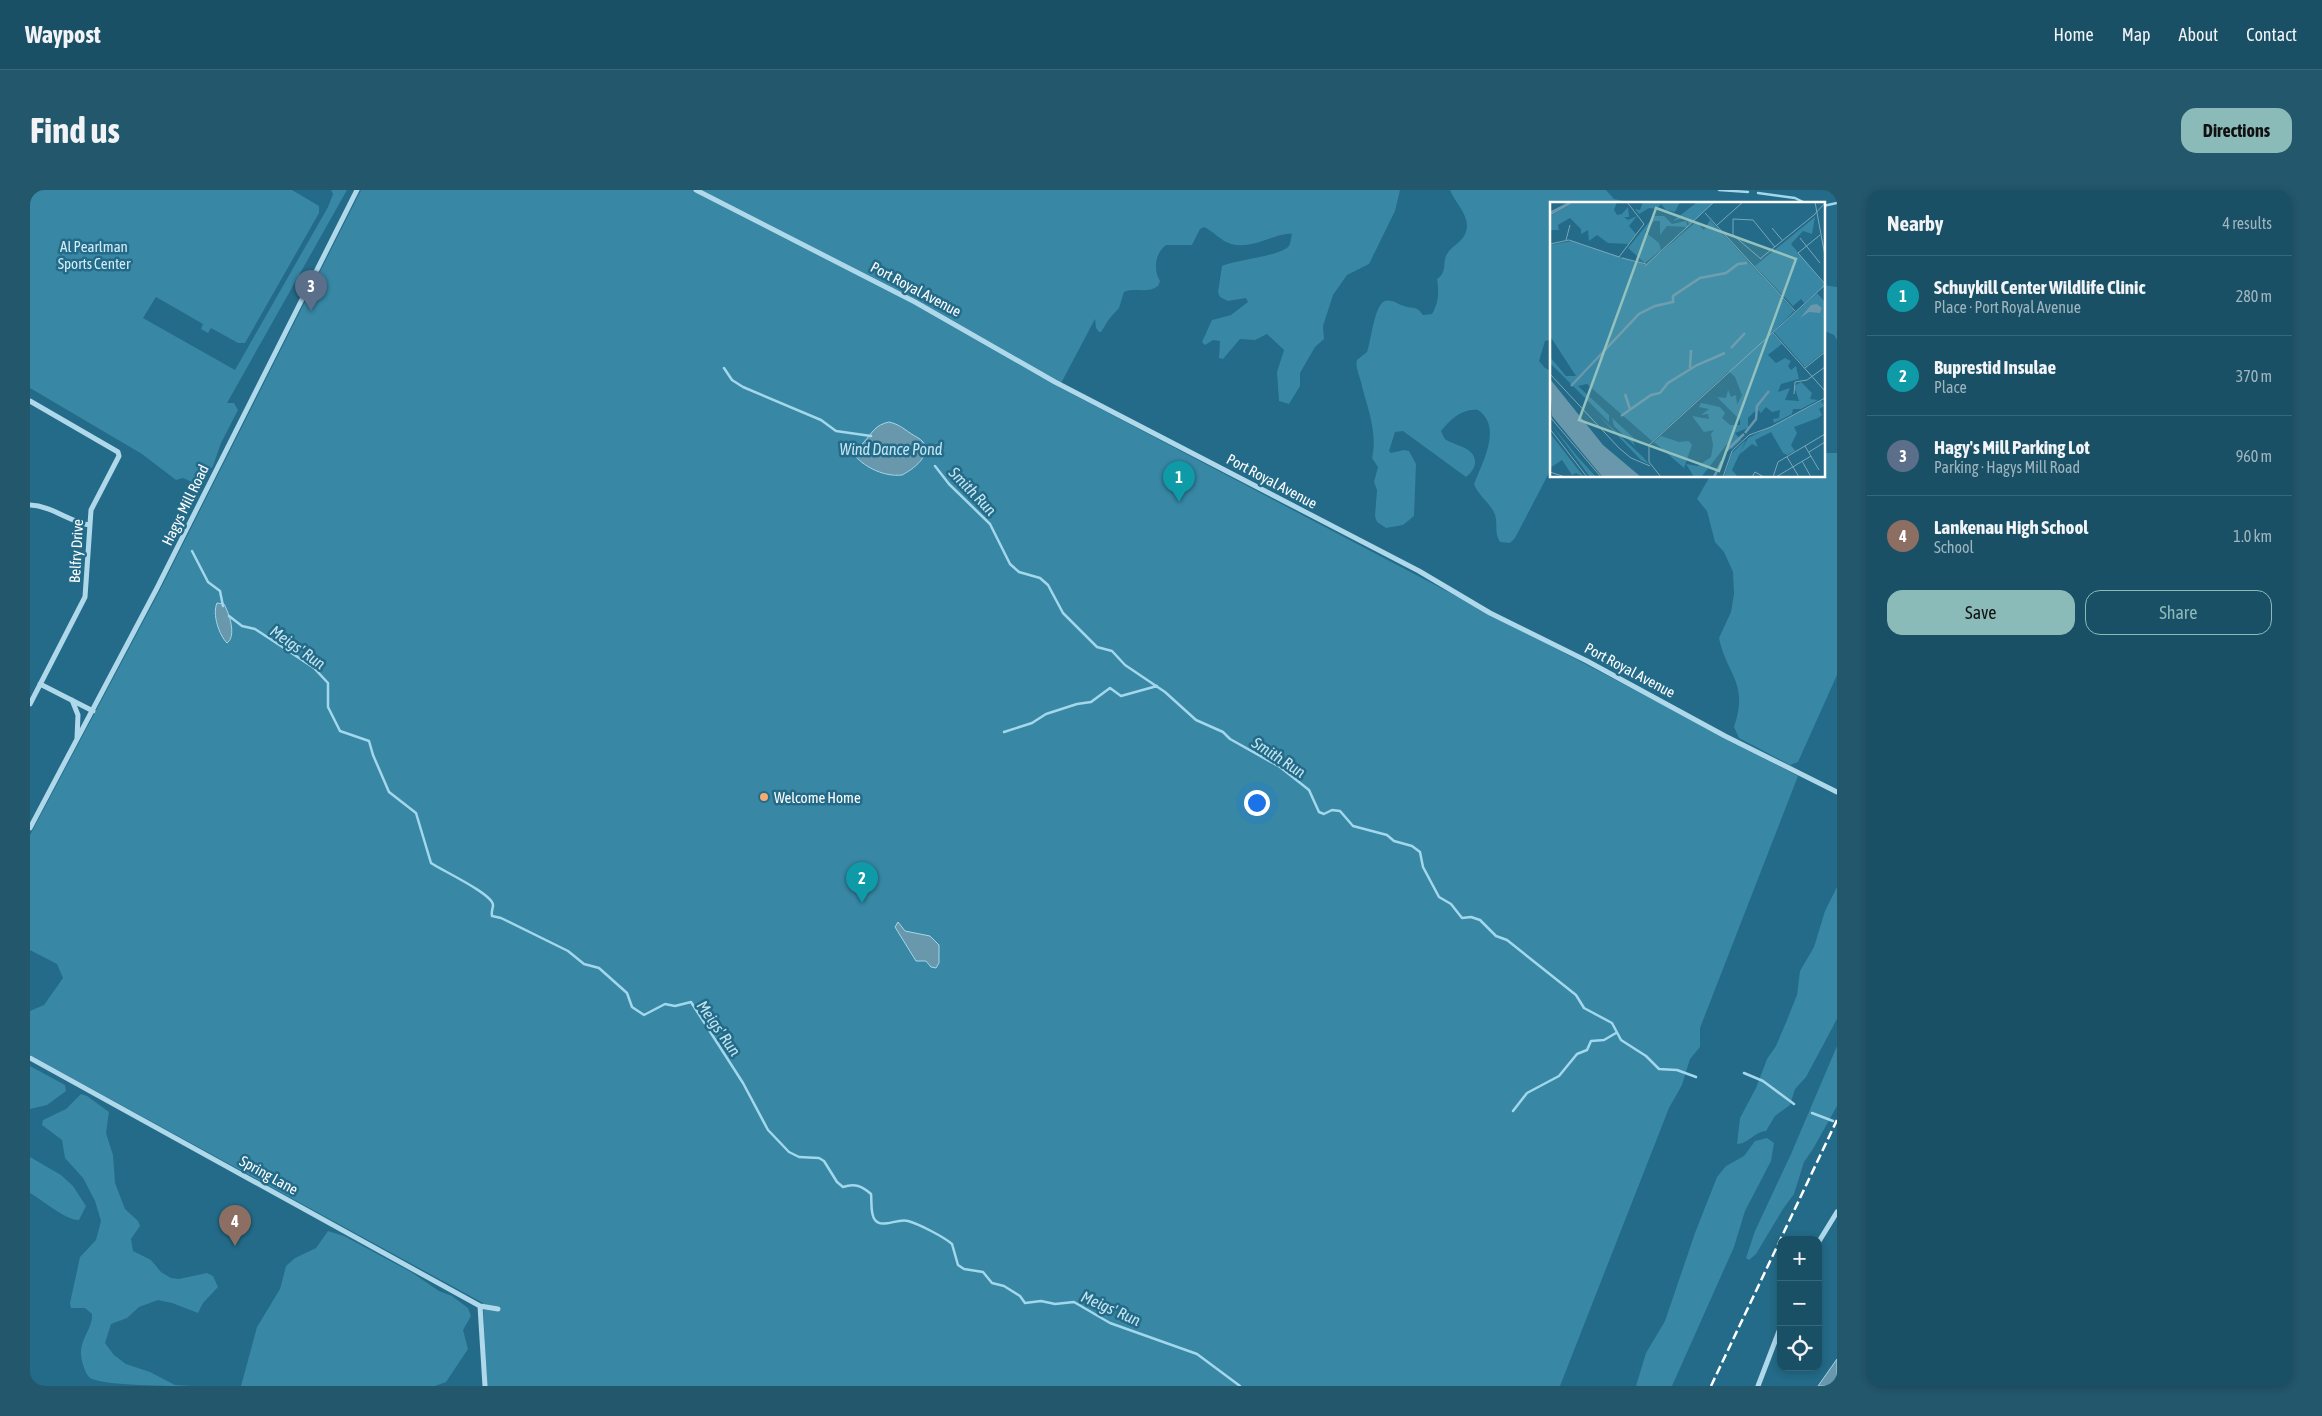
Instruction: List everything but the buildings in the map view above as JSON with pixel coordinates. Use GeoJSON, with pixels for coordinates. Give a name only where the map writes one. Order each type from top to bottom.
{"type":"FeatureCollection","features":[{"type":"Feature","properties":{"kind":"street","name":"Hagys Mill Road"},"geometry":{"type":"LineString","coordinates":[[30,828],[161,580],[357,190]]}},
{"type":"Feature","properties":{"kind":"street","name":"Port Royal Avenue"},"geometry":{"type":"LineString","coordinates":[[696,190],[807,248],[907,297],[1056,383],[1419,572],[1490,613],[1587,661],[1725,736],[1837,792]]}},
{"type":"Feature","properties":{"kind":"street","name":"Belfry Drive"},"geometry":{"type":"LineString","coordinates":[[30,401],[119,454],[93,506],[89,525],[85,597],[30,704]]}},
{"type":"Feature","properties":{"kind":"street"},"geometry":{"type":"LineString","coordinates":[[30,505],[45,507],[76,522],[89,525]]}},
{"type":"Feature","properties":{"kind":"street"},"geometry":{"type":"LineString","coordinates":[[40,684],[93,711]]}},
{"type":"Feature","properties":{"kind":"street"},"geometry":{"type":"LineString","coordinates":[[72,700],[78,715],[76,740]]}},
{"type":"Feature","properties":{"kind":"street","name":"Spring Lane"},"geometry":{"type":"LineString","coordinates":[[30,1058],[368,1242],[480,1306],[498,1309]]}},
{"type":"Feature","properties":{"kind":"street"},"geometry":{"type":"LineString","coordinates":[[1822,1236],[1837,1212]]}},
{"type":"Feature","properties":{"kind":"street"},"geometry":{"type":"LineString","coordinates":[[480,1306],[485,1386]]}},
{"type":"Feature","properties":{"kind":"street"},"geometry":{"type":"LineString","coordinates":[[1758,1386],[1777,1336]]}},
{"type":"Feature","properties":{"kind":"green space","name":"Al Pearlman Sports Center"},"geometry":{"type":"Polygon","coordinates":[[[30,190],[292,190],[319,206],[319,213],[245,343],[238,343],[211,328],[208,333],[201,329],[203,324],[156,297],[143,318],[235,370],[328,207],[333,194],[331,190],[347,190],[227,403],[234,403],[238,410],[221,443],[213,466],[200,482],[194,483],[183,478],[176,480],[142,454],[30,388],[30,190]]]}},
{"type":"Feature","properties":{"kind":"green space"},"geometry":{"type":"Polygon","coordinates":[[[361,190],[1400,190],[1395,211],[1369,264],[1347,275],[1333,295],[1323,326],[1324,339],[1315,347],[1300,373],[1300,386],[1289,404],[1279,401],[1277,372],[1284,350],[1267,334],[1255,340],[1240,339],[1223,359],[1219,358],[1220,341],[1213,340],[1205,345],[1202,342],[1212,320],[1231,315],[1248,302],[1246,298],[1228,301],[1220,297],[1218,292],[1222,266],[1268,255],[1284,249],[1289,246],[1292,234],[1280,235],[1249,245],[1240,245],[1227,243],[1204,227],[1200,229],[1192,245],[1166,245],[1162,248],[1156,262],[1156,272],[1160,281],[1158,286],[1150,290],[1124,292],[1119,308],[1101,332],[1096,328],[1095,319],[1059,387],[1798,776],[1700,1028],[1700,1047],[1690,1059],[1682,1085],[1669,1108],[1560,1386],[487,1386],[483,1303],[30,1055],[30,1011],[44,1005],[63,978],[57,964],[30,950],[30,835],[160,590],[361,190]]]}},
{"type":"Feature","properties":{"kind":"green space"},"geometry":{"type":"Polygon","coordinates":[[[1450,190],[1606,190],[1614,199],[1628,202],[1550,202],[1550,340],[1545,341],[1539,361],[1550,370],[1550,471],[1515,538],[1510,543],[1500,542],[1497,535],[1495,515],[1474,484],[1485,456],[1490,435],[1485,417],[1478,410],[1462,413],[1452,419],[1441,431],[1445,439],[1469,450],[1475,458],[1472,471],[1466,477],[1403,431],[1395,432],[1389,451],[1391,453],[1404,450],[1409,451],[1416,464],[1414,516],[1403,525],[1386,528],[1377,522],[1375,516],[1377,490],[1374,482],[1378,467],[1372,458],[1373,429],[1356,365],[1357,360],[1367,352],[1378,309],[1385,301],[1392,301],[1415,308],[1423,315],[1432,314],[1438,297],[1437,279],[1444,270],[1446,257],[1467,230],[1466,218],[1450,190]]]}},
{"type":"Feature","properties":{"kind":"green space"},"geometry":{"type":"Polygon","coordinates":[[[1824,285],[1837,287],[1837,340],[1834,335],[1824,330],[1824,285]]]}},
{"type":"Feature","properties":{"kind":"green space"},"geometry":{"type":"Polygon","coordinates":[[[1824,453],[1837,453],[1837,675],[1798,762],[1790,765],[1739,738],[1734,727],[1738,712],[1738,689],[1719,638],[1731,612],[1734,594],[1733,572],[1724,552],[1715,542],[1707,511],[1697,499],[1709,478],[1824,478],[1824,453]]]}},
{"type":"Feature","properties":{"kind":"green space"},"geometry":{"type":"Polygon","coordinates":[[[1837,887],[1837,1019],[1806,1077],[1795,1089],[1790,1105],[1775,1116],[1766,1131],[1737,1144],[1740,1118],[1787,1020],[1797,995],[1800,971],[1814,947],[1825,911],[1837,887]]]}},
{"type":"Feature","properties":{"kind":"green space"},"geometry":{"type":"Polygon","coordinates":[[[1837,1046],[1837,1106],[1804,1162],[1794,1194],[1756,1254],[1749,1260],[1746,1258],[1755,1231],[1791,1154],[1837,1046]]]}},
{"type":"Feature","properties":{"kind":"green space"},"geometry":{"type":"Polygon","coordinates":[[[30,1066],[65,1085],[66,1091],[47,1105],[30,1109],[30,1066]]]}},
{"type":"Feature","properties":{"kind":"green space"},"geometry":{"type":"Polygon","coordinates":[[[81,1094],[87,1096],[109,1112],[106,1133],[113,1155],[115,1183],[125,1209],[138,1221],[140,1226],[131,1239],[133,1251],[151,1260],[161,1272],[171,1278],[179,1279],[207,1273],[213,1276],[218,1287],[203,1303],[198,1313],[158,1300],[139,1307],[127,1318],[111,1324],[105,1343],[114,1355],[126,1364],[150,1372],[175,1385],[192,1386],[110,1383],[90,1378],[86,1373],[81,1357],[81,1349],[91,1324],[92,1314],[85,1308],[71,1308],[70,1303],[80,1257],[96,1240],[101,1221],[95,1201],[83,1178],[65,1158],[62,1140],[42,1125],[43,1120],[66,1109],[81,1094]]]}},
{"type":"Feature","properties":{"kind":"green space"},"geometry":{"type":"Polygon","coordinates":[[[1767,1138],[1774,1143],[1771,1161],[1745,1211],[1734,1247],[1672,1386],[1636,1386],[1646,1353],[1665,1321],[1695,1233],[1717,1177],[1726,1166],[1744,1156],[1755,1141],[1767,1138]]]}},
{"type":"Feature","properties":{"kind":"green space"},"geometry":{"type":"Polygon","coordinates":[[[30,1157],[61,1175],[73,1186],[86,1206],[79,1220],[61,1214],[30,1193],[30,1157]]]}},
{"type":"Feature","properties":{"kind":"green space"},"geometry":{"type":"Polygon","coordinates":[[[328,1231],[344,1236],[411,1272],[439,1291],[452,1296],[468,1308],[471,1316],[463,1330],[468,1349],[446,1382],[435,1386],[241,1386],[257,1327],[280,1289],[286,1266],[295,1258],[316,1248],[328,1231]]]}},
{"type":"Feature","properties":{"kind":"water","name":"Wind Dance Pond"},"geometry":{"type":"Polygon","coordinates":[[[889,422],[900,426],[919,438],[925,447],[925,452],[920,462],[902,475],[889,475],[876,471],[855,456],[857,450],[875,429],[889,422]]]}},
{"type":"Feature","properties":{"kind":"water"},"geometry":{"type":"Polygon","coordinates":[[[217,603],[224,604],[230,618],[232,630],[230,640],[227,643],[221,635],[217,624],[215,613],[217,603]]]}},
{"type":"Feature","properties":{"kind":"water"},"geometry":{"type":"Polygon","coordinates":[[[898,922],[905,931],[930,936],[939,945],[939,963],[936,968],[931,967],[926,961],[916,961],[895,927],[898,922]]]}},
{"type":"Feature","properties":{"kind":"water"},"geometry":{"type":"Polygon","coordinates":[[[1837,1359],[1837,1386],[1818,1386],[1837,1359]]]}},
{"type":"Feature","properties":{"kind":"waterway"},"geometry":{"type":"LineString","coordinates":[[1719,190],[1748,192]]}},
{"type":"Feature","properties":{"kind":"waterway"},"geometry":{"type":"LineString","coordinates":[[1758,193],[1795,198],[1803,202]]}},
{"type":"Feature","properties":{"kind":"waterway"},"geometry":{"type":"LineString","coordinates":[[1824,206],[1837,203]]}},
{"type":"Feature","properties":{"kind":"waterway","name":"Smith Run"},"geometry":{"type":"LineString","coordinates":[[724,368],[732,380],[743,387],[821,420],[836,431],[871,436]]}},
{"type":"Feature","properties":{"kind":"waterway","name":"Smith Run"},"geometry":{"type":"LineString","coordinates":[[935,466],[949,484],[990,524],[1010,564],[1019,572],[1040,578],[1048,585],[1063,613],[1097,647],[1112,651],[1125,665],[1165,692],[1196,720],[1223,732],[1230,739],[1280,767],[1309,790],[1319,812],[1324,814],[1332,810],[1340,811],[1353,826],[1387,835],[1394,841],[1412,846],[1420,852],[1423,867],[1439,897],[1451,904],[1462,918],[1471,917],[1480,920],[1496,936],[1507,940],[1576,995],[1584,1008],[1612,1023],[1621,1040],[1646,1056],[1659,1069],[1677,1070],[1696,1077]]}},
{"type":"Feature","properties":{"kind":"waterway","name":"Meigs' Run"},"geometry":{"type":"LineString","coordinates":[[192,551],[208,582],[220,591],[223,606]]}},
{"type":"Feature","properties":{"kind":"waterway","name":"Meigs' Run"},"geometry":{"type":"LineString","coordinates":[[229,616],[242,626],[255,629],[314,668],[328,683],[328,707],[340,731],[369,741],[389,792],[416,813],[431,863],[466,882],[491,900],[493,905],[492,916],[501,918],[568,951],[584,964],[599,968],[627,993],[632,1007],[644,1015],[665,1004],[675,1006],[691,1002],[743,1083],[768,1130],[789,1152],[799,1157],[819,1158],[824,1161],[837,1182],[843,1187],[858,1186],[871,1194],[872,1215],[878,1223],[904,1220],[918,1225],[952,1244],[958,1265],[964,1269],[983,1272],[992,1283],[1004,1286],[1020,1296],[1025,1303],[1041,1301],[1055,1304],[1074,1302],[1110,1323],[1197,1354],[1240,1386]]}},
{"type":"Feature","properties":{"kind":"waterway"},"geometry":{"type":"LineString","coordinates":[[1004,732],[1032,723],[1046,714],[1077,704],[1091,702],[1110,688],[1121,696],[1157,686]]}},
{"type":"Feature","properties":{"kind":"waterway"},"geometry":{"type":"LineString","coordinates":[[1513,1111],[1527,1093],[1559,1076],[1577,1054],[1587,1050],[1591,1041],[1604,1040],[1616,1033]]}},
{"type":"Feature","properties":{"kind":"waterway","name":"Smith Run"},"geometry":{"type":"LineString","coordinates":[[1744,1073],[1763,1081],[1794,1104]]}},
{"type":"Feature","properties":{"kind":"waterway","name":"Smith Run"},"geometry":{"type":"LineString","coordinates":[[1812,1113],[1833,1121]]}},
{"type":"Feature","properties":{"kind":"railway"},"geometry":{"type":"LineString","coordinates":[[1711,1386],[1837,1120]]}},
{"type":"Feature","properties":{"kind":"place","name":"Hagy's Mill Parking Lot"},"geometry":{"type":"Point","coordinates":[311,311]}},
{"type":"Feature","properties":{"kind":"place","name":"Schuykill Center Wildlife Clinic"},"geometry":{"type":"Point","coordinates":[1179,502]}},
{"type":"Feature","properties":{"kind":"place","name":"Welcome Home"},"geometry":{"type":"Point","coordinates":[764,797]}},
{"type":"Feature","properties":{"kind":"place","name":"Buprestid Insulae"},"geometry":{"type":"Point","coordinates":[862,903]}},
{"type":"Feature","properties":{"kind":"place","name":"Lankenau High School"},"geometry":{"type":"Point","coordinates":[235,1246]}}]}
